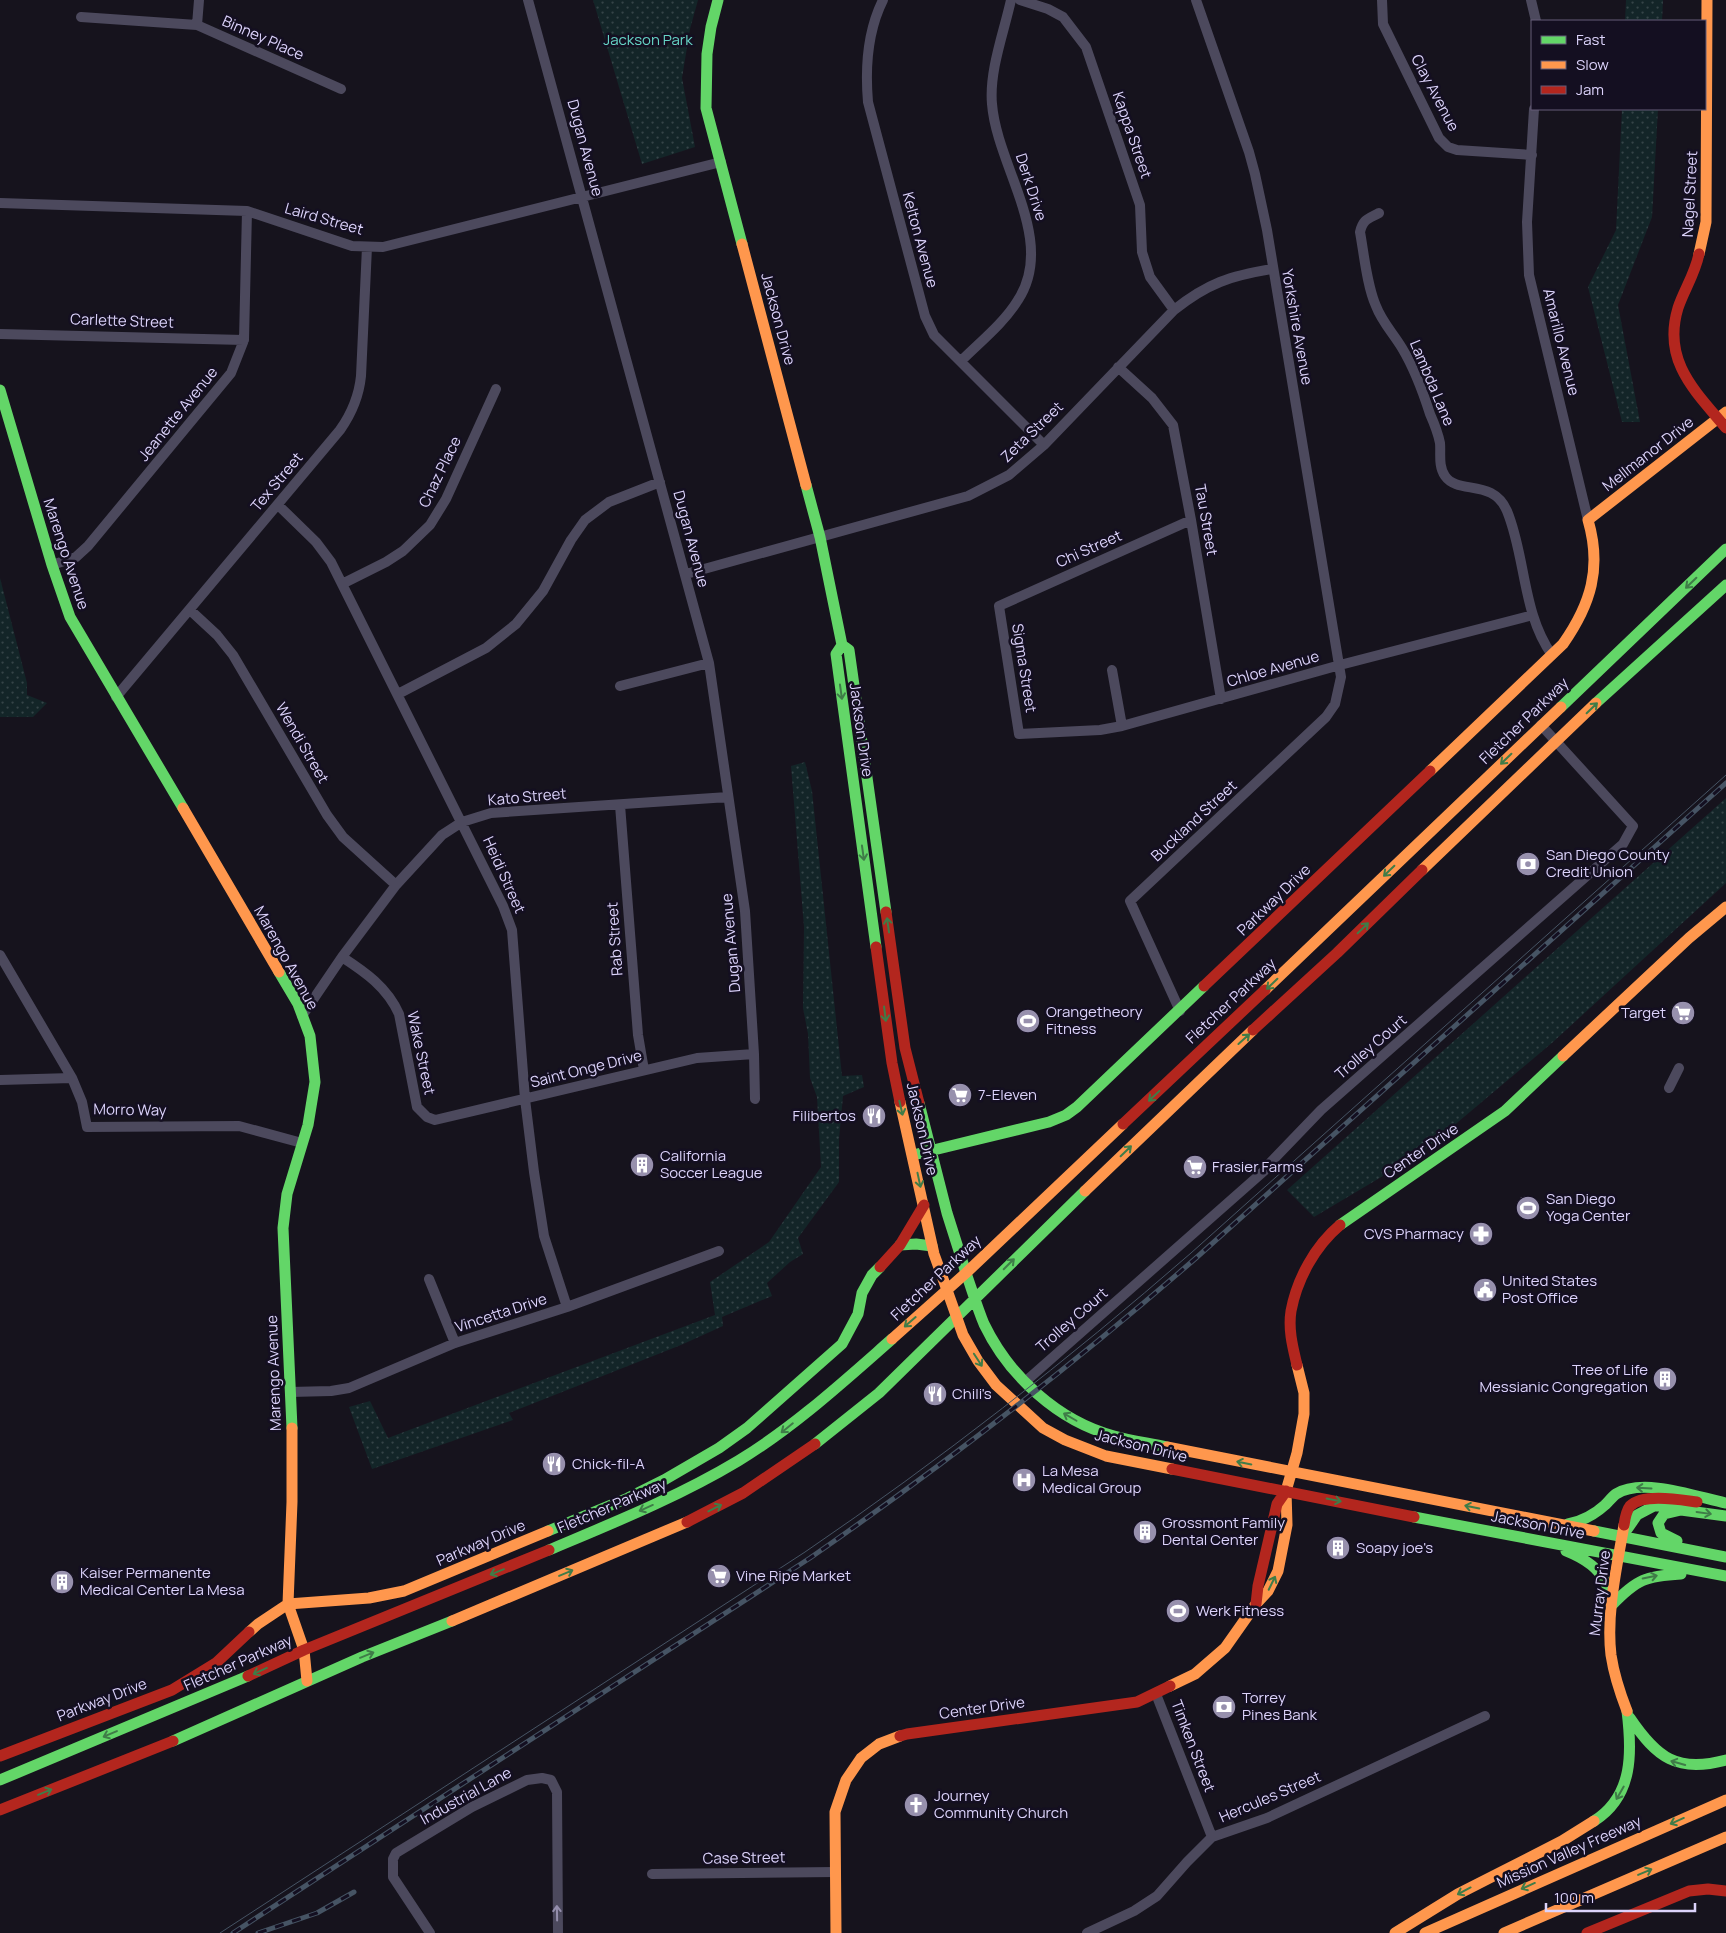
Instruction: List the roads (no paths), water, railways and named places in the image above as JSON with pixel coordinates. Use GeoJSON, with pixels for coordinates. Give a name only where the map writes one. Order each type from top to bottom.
{"type":"FeatureCollection","features":[{"type":"Feature","properties":{"kind":"main road","name":"Jackson Drive"},"geometry":{"type":"LineString","coordinates":[[718,0],[710,22],[705,72],[706,108],[820,537],[842,645],[849,650],[905,1048],[947,1214],[984,1324],[998,1348],[1016,1372],[1056,1409],[1076,1421],[1113,1436],[1726,1556]]}},
{"type":"Feature","properties":{"kind":"main road","name":"Nagel Street"},"geometry":{"type":"LineString","coordinates":[[1707,0],[1706,222],[1697,266],[1678,309],[1674,340],[1675,351],[1687,381],[1721,416],[1726,428]]}},
{"type":"Feature","properties":{"kind":"main road","name":"Marengo Avenue"},"geometry":{"type":"LineString","coordinates":[[0,390],[52,565],[70,616],[298,1004],[310,1036],[315,1082],[311,1113],[287,1194],[283,1228],[290,1392],[292,1502],[288,1604],[304,1650],[307,1681]]}},
{"type":"Feature","properties":{"kind":"main road","name":"Mellmanor Drive"},"geometry":{"type":"LineString","coordinates":[[1588,520],[1721,416]]}},
{"type":"Feature","properties":{"kind":"main road","name":"Amarillo Avenue"},"geometry":{"type":"LineString","coordinates":[[1588,520],[1595,550],[1593,580]]}},
{"type":"Feature","properties":{"kind":"main road","name":"Fletcher Parkway"},"geometry":{"type":"LineString","coordinates":[[0,1780],[235,1682],[304,1650],[524,1561],[662,1501],[705,1480],[779,1434],[826,1397],[966,1273],[1264,992],[1726,549]]}},
{"type":"Feature","properties":{"kind":"main road","name":"Parkway Drive"},"geometry":{"type":"LineString","coordinates":[[913,1155],[1049,1122],[1066,1115],[1076,1108],[1552,655],[1578,624],[1588,601],[1593,580]]}},
{"type":"Feature","properties":{"kind":"main road"},"geometry":{"type":"LineString","coordinates":[[0,1810],[182,1737],[362,1657],[509,1598],[677,1527],[743,1494],[812,1447],[879,1393],[1220,1060],[1337,953],[1606,694],[1726,585]]}},
{"type":"Feature","properties":{"kind":"main road","name":"Jackson Drive"},"geometry":{"type":"LineString","coordinates":[[842,645],[836,654],[837,662],[892,1063],[902,1112],[932,1246],[947,1290],[963,1335],[978,1361],[996,1385],[1043,1428],[1065,1440],[1106,1456],[1707,1574],[1726,1576]]}},
{"type":"Feature","properties":{"kind":"main road","name":"Center Drive"},"geometry":{"type":"LineString","coordinates":[[1256,1604],[1258,1586],[1274,1514],[1277,1504],[1286,1491],[1292,1471],[1304,1414],[1304,1393],[1291,1342],[1291,1312],[1302,1275],[1326,1237],[1348,1218],[1505,1111],[1689,938],[1726,907]]}},
{"type":"Feature","properties":{"kind":"main road","name":"Parkway Drive"},"geometry":{"type":"LineString","coordinates":[[0,1756],[172,1690],[216,1662],[258,1624],[288,1604],[369,1598],[404,1591],[628,1498],[664,1480],[719,1448],[747,1428],[842,1344],[858,1314],[862,1293],[872,1275],[900,1245],[924,1205]]}},
{"type":"Feature","properties":{"kind":"main road"},"geometry":{"type":"LineString","coordinates":[[900,1245],[932,1246]]}},
{"type":"Feature","properties":{"kind":"main road"},"geometry":{"type":"LineString","coordinates":[[1562,1524],[1576,1523],[1585,1519],[1604,1506],[1616,1494],[1633,1488],[1671,1491],[1726,1504]]}},
{"type":"Feature","properties":{"kind":"main road","name":"Center Drive"},"geometry":{"type":"LineString","coordinates":[[836,1933],[835,1812],[846,1780],[861,1758],[879,1744],[906,1734],[1137,1702],[1195,1674],[1225,1648],[1256,1604],[1268,1591],[1278,1571],[1288,1525],[1286,1491]]}},
{"type":"Feature","properties":{"kind":"main road","name":"Murray Drive"},"geometry":{"type":"LineString","coordinates":[[1627,1712],[1618,1691],[1610,1660],[1609,1631],[1627,1510],[1632,1504],[1643,1499],[1674,1499],[1726,1504]]}},
{"type":"Feature","properties":{"kind":"main road","name":"Murray Drive"},"geometry":{"type":"LineString","coordinates":[[1623,1536],[1637,1515],[1642,1511],[1659,1506],[1670,1506],[1681,1510],[1726,1516]]}},
{"type":"Feature","properties":{"kind":"main road"},"geometry":{"type":"LineString","coordinates":[[1681,1510],[1668,1511],[1660,1518],[1658,1525],[1661,1535],[1666,1538],[1717,1549],[1726,1556]]}},
{"type":"Feature","properties":{"kind":"main road"},"geometry":{"type":"LineString","coordinates":[[1443,1522],[1445,1516],[1451,1513],[1484,1518],[1512,1514]]}},
{"type":"Feature","properties":{"kind":"main road"},"geometry":{"type":"LineString","coordinates":[[1544,1541],[1579,1556],[1591,1565],[1605,1582],[1612,1605]]}},
{"type":"Feature","properties":{"kind":"main road"},"geometry":{"type":"LineString","coordinates":[[1612,1605],[1630,1585],[1646,1577],[1707,1574]]}},
{"type":"Feature","properties":{"kind":"main road","name":"Marengo Avenue"},"geometry":{"type":"LineString","coordinates":[[304,1650],[322,1675]]}},
{"type":"Feature","properties":{"kind":"main road"},"geometry":{"type":"LineString","coordinates":[[1627,1712],[1639,1732],[1653,1749],[1667,1759],[1684,1765],[1699,1766],[1715,1764],[1726,1760]]}},
{"type":"Feature","properties":{"kind":"main road"},"geometry":{"type":"LineString","coordinates":[[1394,1933],[1458,1894],[1562,1840],[1599,1818],[1615,1801],[1626,1783],[1630,1764],[1631,1742],[1627,1712]]}},
{"type":"Feature","properties":{"kind":"main road","name":"Mission Valley Freeway"},"geometry":{"type":"LineString","coordinates":[[1424,1933],[1726,1800]]}},
{"type":"Feature","properties":{"kind":"main road"},"geometry":{"type":"LineString","coordinates":[[1504,1933],[1726,1837]]}},
{"type":"Feature","properties":{"kind":"main road"},"geometry":{"type":"LineString","coordinates":[[1586,1933],[1689,1891],[1708,1889],[1726,1891]]}},
{"type":"Feature","properties":{"kind":"street"},"geometry":{"type":"LineString","coordinates":[[197,25],[199,0]]}},
{"type":"Feature","properties":{"kind":"street","name":"Dugan Avenue"},"geometry":{"type":"LineString","coordinates":[[528,0],[709,663],[745,911],[755,1099]]}},
{"type":"Feature","properties":{"kind":"street","name":"Kelton Avenue"},"geometry":{"type":"LineString","coordinates":[[883,0],[876,15],[868,48],[868,102],[925,316],[934,335],[1044,445]]}},
{"type":"Feature","properties":{"kind":"street","name":"Derk Drive"},"geometry":{"type":"LineString","coordinates":[[961,361],[1018,300],[1027,283],[1032,263],[1030,232],[996,130],[992,104],[992,80],[1011,0]]}},
{"type":"Feature","properties":{"kind":"street","name":"Kappa Street"},"geometry":{"type":"LineString","coordinates":[[1020,0],[1048,9],[1063,17],[1086,47],[1140,205],[1142,252],[1150,276],[1174,310]]}},
{"type":"Feature","properties":{"kind":"street","name":"Yorkshire Avenue"},"geometry":{"type":"LineString","coordinates":[[1196,0],[1255,174],[1267,230],[1272,269],[1340,666]]}},
{"type":"Feature","properties":{"kind":"street","name":"Clay Avenue"},"geometry":{"type":"LineString","coordinates":[[1382,0],[1382,24],[1439,138],[1448,147],[1457,150],[1532,155]]}},
{"type":"Feature","properties":{"kind":"street"},"geometry":{"type":"LineString","coordinates":[[1531,0],[1536,20]]}},
{"type":"Feature","properties":{"kind":"street","name":"Binney Place"},"geometry":{"type":"LineString","coordinates":[[81,17],[197,25],[342,89]]}},
{"type":"Feature","properties":{"kind":"street","name":"Amarillo Avenue"},"geometry":{"type":"LineString","coordinates":[[1534,110],[1527,236],[1529,275],[1588,520]]}},
{"type":"Feature","properties":{"kind":"street","name":"Laird Street"},"geometry":{"type":"LineString","coordinates":[[0,204],[247,211],[352,246],[383,247],[721,162]]}},
{"type":"Feature","properties":{"kind":"street","name":"Jeanette Avenue"},"geometry":{"type":"LineString","coordinates":[[52,565],[76,556],[88,546],[231,373],[244,340],[247,211]]}},
{"type":"Feature","properties":{"kind":"street","name":"Lambda Lane"},"geometry":{"type":"LineString","coordinates":[[1379,213],[1365,220],[1360,232],[1375,304],[1384,323],[1401,346],[1409,361],[1430,412],[1440,440],[1441,469],[1446,477],[1458,486],[1476,487],[1490,493],[1497,497],[1507,510],[1516,539],[1533,615],[1546,646],[1552,655]]}},
{"type":"Feature","properties":{"kind":"street","name":"Tex Street"},"geometry":{"type":"LineString","coordinates":[[116,697],[340,430],[355,403],[361,376],[367,247]]}},
{"type":"Feature","properties":{"kind":"street","name":"Zeta Street"},"geometry":{"type":"LineString","coordinates":[[686,574],[968,496],[1009,475],[1044,445],[1174,310],[1193,294],[1214,283],[1237,275],[1272,269]]}},
{"type":"Feature","properties":{"kind":"street","name":"Carlette Street"},"geometry":{"type":"LineString","coordinates":[[0,334],[244,340]]}},
{"type":"Feature","properties":{"kind":"street","name":"Tau Street"},"geometry":{"type":"LineString","coordinates":[[1118,367],[1152,398],[1173,425],[1221,699]]}},
{"type":"Feature","properties":{"kind":"street","name":"Chaz Place"},"geometry":{"type":"LineString","coordinates":[[342,584],[398,554],[430,525],[446,499],[496,389]]}},
{"type":"Feature","properties":{"kind":"street"},"geometry":{"type":"LineString","coordinates":[[398,694],[486,648],[516,624],[543,591],[571,540],[585,520],[609,502],[660,482]]}},
{"type":"Feature","properties":{"kind":"street","name":"Heidi Street"},"geometry":{"type":"LineString","coordinates":[[278,506],[316,542],[331,562],[462,822],[503,906],[512,930],[525,1099],[534,1172],[544,1236],[567,1307]]}},
{"type":"Feature","properties":{"kind":"street","name":"Chi Street"},"geometry":{"type":"LineString","coordinates":[[999,606],[1191,520]]}},
{"type":"Feature","properties":{"kind":"street","name":"Sigma Street"},"geometry":{"type":"LineString","coordinates":[[999,606],[1019,734]]}},
{"type":"Feature","properties":{"kind":"street","name":"Wendi Street"},"geometry":{"type":"LineString","coordinates":[[190,610],[217,635],[233,655],[324,809],[343,837],[396,885]]}},
{"type":"Feature","properties":{"kind":"street","name":"Chloe Avenue"},"geometry":{"type":"LineString","coordinates":[[1019,734],[1100,730],[1122,726],[1533,615]]}},
{"type":"Feature","properties":{"kind":"street"},"geometry":{"type":"LineString","coordinates":[[620,686],[709,663]]}},
{"type":"Feature","properties":{"kind":"street","name":"Buckland Street"},"geometry":{"type":"LineString","coordinates":[[1180,1011],[1130,901],[1326,717],[1335,704],[1341,678],[1340,666]]}},
{"type":"Feature","properties":{"kind":"street"},"geometry":{"type":"LineString","coordinates":[[1112,670],[1122,726]]}},
{"type":"Feature","properties":{"kind":"street","name":"Trolley Court"},"geometry":{"type":"LineString","coordinates":[[1026,1381],[1264,1171],[1270,1162],[1321,1110],[1623,844],[1633,826],[1541,725]]}},
{"type":"Feature","properties":{"kind":"street","name":"Kato Street"},"geometry":{"type":"LineString","coordinates":[[302,1016],[342,957],[396,885],[442,835],[462,822],[491,814],[728,797]]}},
{"type":"Feature","properties":{"kind":"street","name":"Rab Street"},"geometry":{"type":"LineString","coordinates":[[620,805],[638,1036],[644,1070]]}},
{"type":"Feature","properties":{"kind":"street","name":"Morro Way"},"geometry":{"type":"LineString","coordinates":[[0,955],[72,1078],[82,1102],[86,1127],[239,1126],[302,1143]]}},
{"type":"Feature","properties":{"kind":"street","name":"Wake Street"},"geometry":{"type":"LineString","coordinates":[[342,957],[371,976],[394,1002],[399,1014],[417,1108],[426,1117]]}},
{"type":"Feature","properties":{"kind":"street","name":"Saint Onge Drive"},"geometry":{"type":"LineString","coordinates":[[426,1117],[435,1120],[697,1058],[754,1054]]}},
{"type":"Feature","properties":{"kind":"street"},"geometry":{"type":"LineString","coordinates":[[1669,1088],[1679,1068]]}},
{"type":"Feature","properties":{"kind":"street"},"geometry":{"type":"LineString","coordinates":[[0,1080],[72,1078]]}},
{"type":"Feature","properties":{"kind":"street","name":"Vincetta Drive"},"geometry":{"type":"LineString","coordinates":[[290,1392],[331,1391],[349,1388],[456,1343],[567,1307],[719,1251]]}},
{"type":"Feature","properties":{"kind":"street"},"geometry":{"type":"LineString","coordinates":[[429,1278],[456,1343]]}},
{"type":"Feature","properties":{"kind":"street","name":"Timken Street"},"geometry":{"type":"LineString","coordinates":[[1154,1695],[1212,1837]]}},
{"type":"Feature","properties":{"kind":"street","name":"Hercules Street"},"geometry":{"type":"LineString","coordinates":[[1087,1933],[1134,1911],[1157,1896],[1212,1837],[1267,1818],[1485,1716]]}},
{"type":"Feature","properties":{"kind":"street","name":"Industrial Lane"},"geometry":{"type":"LineString","coordinates":[[430,1933],[393,1877],[393,1859],[396,1853],[472,1807],[533,1778],[542,1778],[550,1780],[556,1792],[558,1933]]}},
{"type":"Feature","properties":{"kind":"street","name":"Case Street"},"geometry":{"type":"LineString","coordinates":[[652,1874],[836,1872]]}},
{"type":"Feature","properties":{"kind":"tram line"},"geometry":{"type":"LineString","coordinates":[[220,1933],[805,1552],[954,1445],[1145,1293],[1726,775]]}},
{"type":"Feature","properties":{"kind":"railway"},"geometry":{"type":"LineString","coordinates":[[233,1933],[810,1558],[959,1450],[1103,1337],[1196,1258],[1726,783]]}},
{"type":"Feature","properties":{"kind":"railway"},"geometry":{"type":"LineString","coordinates":[[258,1933],[317,1913],[354,1892]]}},
{"type":"Feature","properties":{"kind":"place","name":"San Diego County Credit Union"},"geometry":{"type":"Point","coordinates":[1528,864]}},
{"type":"Feature","properties":{"kind":"place","name":"Target"},"geometry":{"type":"Point","coordinates":[1683,1013]}},
{"type":"Feature","properties":{"kind":"place","name":"Orangetheory Fitness"},"geometry":{"type":"Point","coordinates":[1028,1021]}},
{"type":"Feature","properties":{"kind":"place","name":"7-Eleven"},"geometry":{"type":"Point","coordinates":[960,1095]}},
{"type":"Feature","properties":{"kind":"place","name":"Filibertos"},"geometry":{"type":"Point","coordinates":[874,1116]}},
{"type":"Feature","properties":{"kind":"place","name":"California Soccer League"},"geometry":{"type":"Point","coordinates":[642,1165]}},
{"type":"Feature","properties":{"kind":"place","name":"Frasier Farms"},"geometry":{"type":"Point","coordinates":[1195,1167]}},
{"type":"Feature","properties":{"kind":"place","name":"San Diego Yoga Center"},"geometry":{"type":"Point","coordinates":[1528,1208]}},
{"type":"Feature","properties":{"kind":"place","name":"CVS Pharmacy"},"geometry":{"type":"Point","coordinates":[1481,1234]}},
{"type":"Feature","properties":{"kind":"place","name":"United States Post Office"},"geometry":{"type":"Point","coordinates":[1485,1290]}},
{"type":"Feature","properties":{"kind":"place","name":"Tree of Life Messianic Congregation"},"geometry":{"type":"Point","coordinates":[1665,1379]}},
{"type":"Feature","properties":{"kind":"place","name":"Chili's"},"geometry":{"type":"Point","coordinates":[935,1394]}},
{"type":"Feature","properties":{"kind":"place","name":"Chick-fil-A"},"geometry":{"type":"Point","coordinates":[554,1464]}},
{"type":"Feature","properties":{"kind":"place","name":"La Mesa Medical Group"},"geometry":{"type":"Point","coordinates":[1024,1480]}},
{"type":"Feature","properties":{"kind":"place","name":"Grossmont Family Dental Center"},"geometry":{"type":"Point","coordinates":[1145,1532]}},
{"type":"Feature","properties":{"kind":"place","name":"Soapy joe's"},"geometry":{"type":"Point","coordinates":[1338,1548]}},
{"type":"Feature","properties":{"kind":"place","name":"Vine Ripe Market"},"geometry":{"type":"Point","coordinates":[719,1576]}},
{"type":"Feature","properties":{"kind":"place","name":"Kaiser Permanente Medical Center La Mesa"},"geometry":{"type":"Point","coordinates":[62,1582]}},
{"type":"Feature","properties":{"kind":"place","name":"Werk Fitness"},"geometry":{"type":"Point","coordinates":[1178,1611]}},
{"type":"Feature","properties":{"kind":"place","name":"Torrey Pines Bank"},"geometry":{"type":"Point","coordinates":[1224,1707]}},
{"type":"Feature","properties":{"kind":"place","name":"Journey Community Church"},"geometry":{"type":"Point","coordinates":[916,1805]}},
{"type":"Feature","properties":{"kind":"park label","name":"Jackson Park"},"geometry":{"type":"Point","coordinates":[648,40]}}]}
